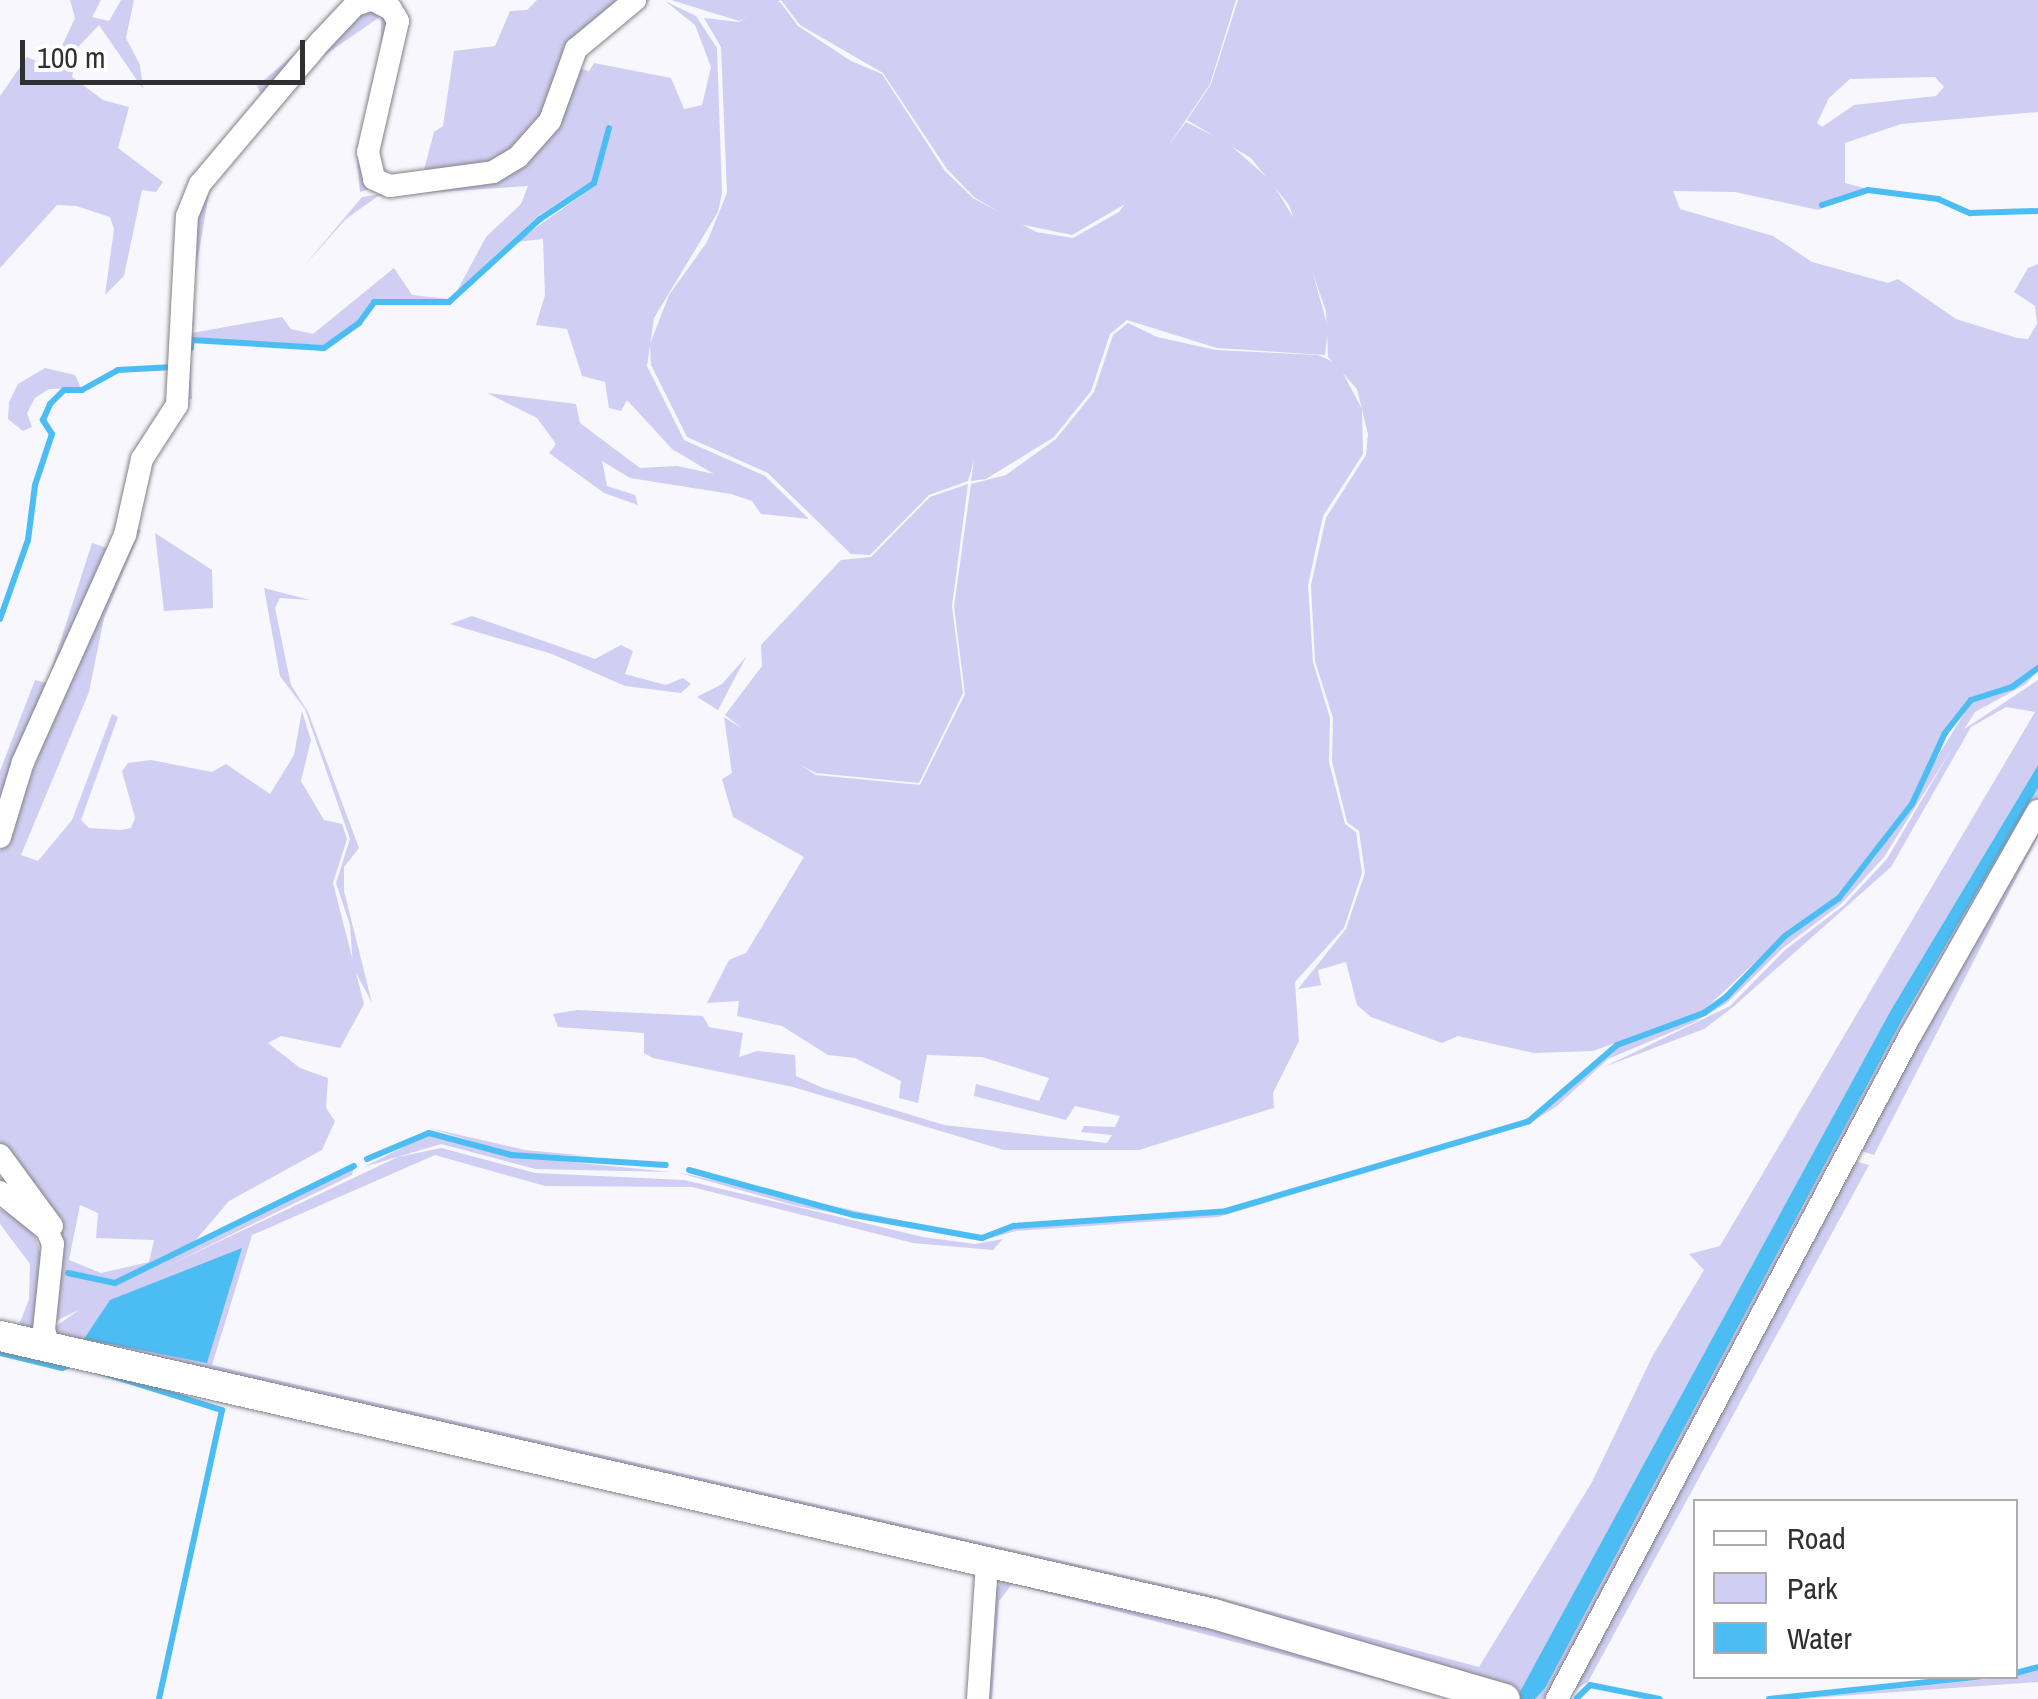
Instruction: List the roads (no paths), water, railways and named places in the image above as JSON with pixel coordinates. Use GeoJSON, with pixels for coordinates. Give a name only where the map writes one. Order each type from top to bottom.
{"type":"FeatureCollection","features":[{"type":"Feature","properties":{"kind":"street"},"geometry":{"type":"LineString","coordinates":[[0,836],[24,762],[125,536],[142,459],[177,405],[187,216],[200,184],[355,5],[371,0],[391,9],[398,21],[368,152],[374,178],[390,186],[494,172],[518,157],[550,121],[576,49],[635,0]]}},
{"type":"Feature","properties":{"kind":"street"},"geometry":{"type":"LineString","coordinates":[[1557,1699],[1910,1036],[2038,811]]}},
{"type":"Feature","properties":{"kind":"street"},"geometry":{"type":"LineString","coordinates":[[0,1155],[52,1224],[44,1330],[49,1346]]}},
{"type":"Feature","properties":{"kind":"street"},"geometry":{"type":"LineString","coordinates":[[0,1192],[47,1230],[53,1244]]}},
{"type":"Feature","properties":{"kind":"street"},"geometry":{"type":"LineString","coordinates":[[0,1336],[1214,1614],[1506,1699]]}},
{"type":"Feature","properties":{"kind":"street"},"geometry":{"type":"LineString","coordinates":[[978,1699],[987,1562]]}},
{"type":"Feature","properties":{"kind":"water"},"geometry":{"type":"Polygon","coordinates":[[[2038,765],[2038,788],[1903,1018],[1545,1688],[1535,1699],[1516,1699],[1891,1010],[2038,765]]]}},
{"type":"Feature","properties":{"kind":"water"},"geometry":{"type":"Polygon","coordinates":[[[242,1248],[207,1363],[84,1339],[110,1300],[242,1248]]]}},
{"type":"Feature","properties":{"kind":"waterway"},"geometry":{"type":"LineString","coordinates":[[191,348],[191,340],[324,348],[359,323],[374,302],[449,302],[540,219],[594,183],[609,128]]}},
{"type":"Feature","properties":{"kind":"waterway"},"geometry":{"type":"LineString","coordinates":[[1822,205],[1868,190],[1938,199],[1970,213],[2038,211]]}},
{"type":"Feature","properties":{"kind":"waterway"},"geometry":{"type":"LineString","coordinates":[[0,619],[28,540],[35,485],[52,434],[43,420],[50,404],[64,390],[82,390],[118,370],[173,367]]}},
{"type":"Feature","properties":{"kind":"waterway"},"geometry":{"type":"LineString","coordinates":[[689,1170],[854,1215],[982,1238],[1014,1226],[1226,1211],[1529,1121],[1617,1045],[1704,1013],[1727,996],[1785,936],[1839,898],[1912,804],[1945,733],[1971,700],[2012,687],[2038,668]]}},
{"type":"Feature","properties":{"kind":"waterway"},"geometry":{"type":"LineString","coordinates":[[367,1159],[429,1133],[511,1155],[666,1165]]}},
{"type":"Feature","properties":{"kind":"waterway"},"geometry":{"type":"LineString","coordinates":[[68,1273],[115,1283],[354,1166]]}},
{"type":"Feature","properties":{"kind":"waterway"},"geometry":{"type":"LineString","coordinates":[[0,1353],[62,1368],[74,1364],[222,1410],[159,1699]]}},
{"type":"Feature","properties":{"kind":"waterway"},"geometry":{"type":"LineString","coordinates":[[2018,1672],[2038,1667]]}},
{"type":"Feature","properties":{"kind":"waterway"},"geometry":{"type":"LineString","coordinates":[[1769,1699],[1957,1679]]}},
{"type":"Feature","properties":{"kind":"waterway"},"geometry":{"type":"LineString","coordinates":[[1577,1698],[1590,1685],[1660,1699]]}}]}
